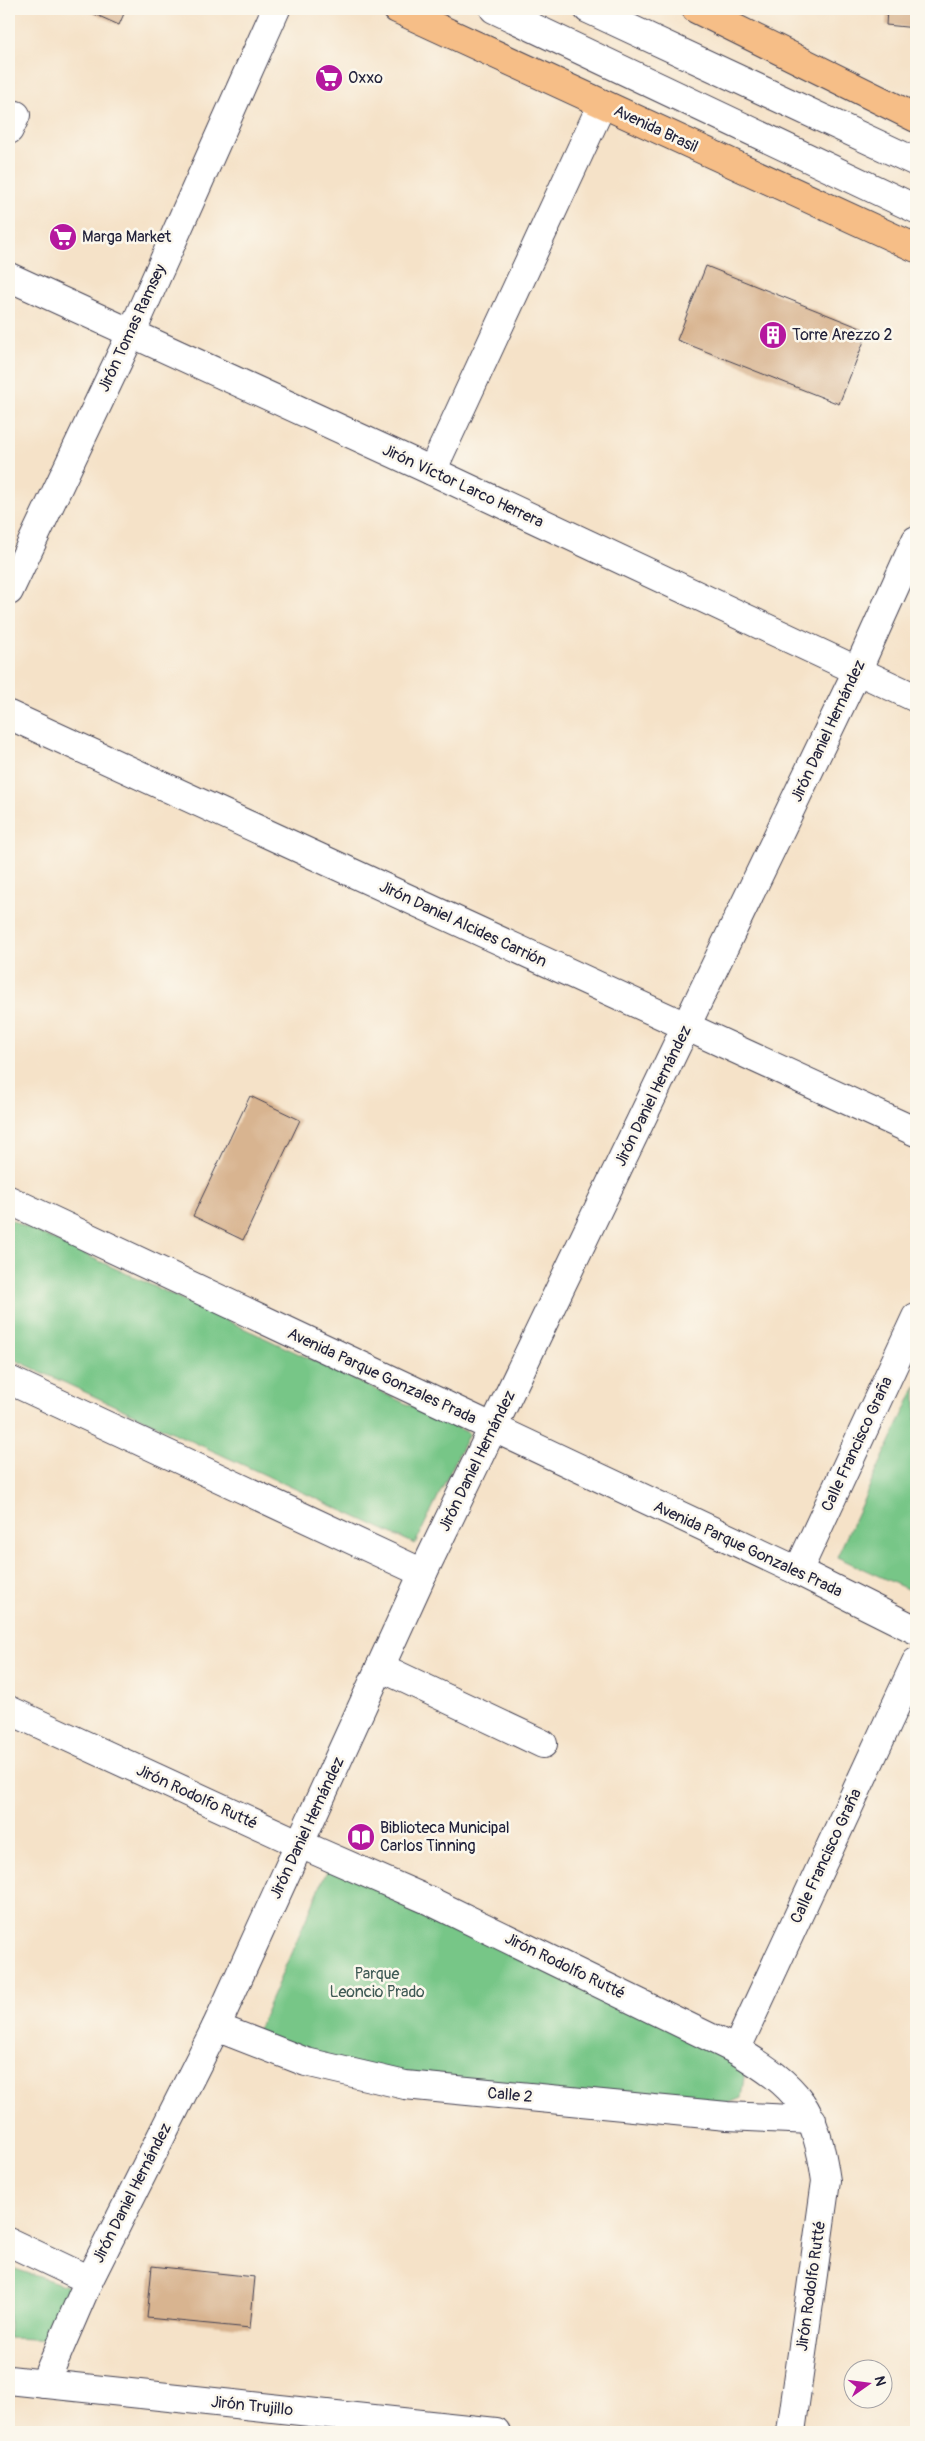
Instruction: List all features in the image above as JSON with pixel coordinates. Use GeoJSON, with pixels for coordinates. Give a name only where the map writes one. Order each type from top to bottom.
{"type":"FeatureCollection","features":[{"type":"Feature","properties":{"kind":"main road","name":"Avenida Brasil"},"geometry":{"type":"LineString","coordinates":[[397,9],[916,248]]}},
{"type":"Feature","properties":{"kind":"main road"},"geometry":{"type":"LineString","coordinates":[[696,9],[910,117]]}},
{"type":"Feature","properties":{"kind":"street","name":"Jirón Tomas Ramsey"},"geometry":{"type":"LineString","coordinates":[[9,591],[131,334],[276,9]]}},
{"type":"Feature","properties":{"kind":"street"},"geometry":{"type":"LineString","coordinates":[[494,9],[916,209]]}},
{"type":"Feature","properties":{"kind":"street"},"geometry":{"type":"LineString","coordinates":[[588,9],[916,162]]}},
{"type":"Feature","properties":{"kind":"street"},"geometry":{"type":"LineString","coordinates":[[432,471],[602,104]]}},
{"type":"Feature","properties":{"kind":"street","name":"Jirón Víctor Larco Herrera"},"geometry":{"type":"LineString","coordinates":[[9,277],[432,471],[916,698]]}},
{"type":"Feature","properties":{"kind":"street","name":"Jirón Daniel Hernández"},"geometry":{"type":"LineString","coordinates":[[44,2384],[89,2280],[216,2027],[423,1573],[857,671],[916,540]]}},
{"type":"Feature","properties":{"kind":"street","name":"Jirón Daniel Alcides Carrión"},"geometry":{"type":"LineString","coordinates":[[9,715],[916,1132]]}},
{"type":"Feature","properties":{"kind":"street","name":"Avenida Parque Gonzales Prada"},"geometry":{"type":"LineString","coordinates":[[9,1200],[798,1571],[916,1630]]}},
{"type":"Feature","properties":{"kind":"street","name":"Calle Francisco Graña"},"geometry":{"type":"LineString","coordinates":[[798,1571],[916,1317]]}},
{"type":"Feature","properties":{"kind":"street"},"geometry":{"type":"LineString","coordinates":[[9,1380],[423,1573]]}},
{"type":"Feature","properties":{"kind":"street","name":"Calle Francisco Graña"},"geometry":{"type":"LineString","coordinates":[[736,2050],[916,1662]]}},
{"type":"Feature","properties":{"kind":"street"},"geometry":{"type":"LineString","coordinates":[[380,1667],[543,1744]]}},
{"type":"Feature","properties":{"kind":"street","name":"Jirón Rodolfo Rutté"},"geometry":{"type":"LineString","coordinates":[[9,1710],[300,1844],[428,1900],[736,2050],[764,2067],[794,2092],[812,2120],[821,2146],[826,2180],[791,2432]]}},
{"type":"Feature","properties":{"kind":"street","name":"Calle 2"},"geometry":{"type":"LineString","coordinates":[[216,2027],[306,2062],[405,2085],[728,2116],[812,2120]]}},
{"type":"Feature","properties":{"kind":"street"},"geometry":{"type":"LineString","coordinates":[[9,2242],[89,2280]]}},
{"type":"Feature","properties":{"kind":"street","name":"Jirón Trujillo"},"geometry":{"type":"LineString","coordinates":[[9,2380],[488,2432]]}},
{"type":"Feature","properties":{"kind":"green space"},"geometry":{"type":"Polygon","coordinates":[[[9,1219],[469,1433],[415,1544],[9,1357],[9,1219]]]}},
{"type":"Feature","properties":{"kind":"green space"},"geometry":{"type":"Polygon","coordinates":[[[916,1386],[916,1593],[837,1557],[916,1386]]]}},
{"type":"Feature","properties":{"kind":"green space","name":"Parque Leoncio Prado"},"geometry":{"type":"Polygon","coordinates":[[[330,1864],[734,2038],[745,2071],[741,2098],[717,2108],[371,2075],[254,2038],[330,1864]]]}},
{"type":"Feature","properties":{"kind":"green space"},"geometry":{"type":"Polygon","coordinates":[[[9,2267],[70,2287],[60,2340],[9,2338],[9,2267]]]}},
{"type":"Feature","properties":{"kind":"building"},"geometry":{"type":"Polygon","coordinates":[[[91,9],[126,9],[119,25],[90,12],[91,9]]]}},
{"type":"Feature","properties":{"kind":"building"},"geometry":{"type":"Polygon","coordinates":[[[887,9],[916,9],[916,28],[886,25],[887,9]]]}},
{"type":"Feature","properties":{"kind":"building","name":"Torre Arezzo 2"},"geometry":{"type":"Polygon","coordinates":[[[706,266],[868,331],[839,404],[677,340],[706,266]]]}},
{"type":"Feature","properties":{"kind":"building"},"geometry":{"type":"Polygon","coordinates":[[[250,1096],[300,1120],[243,1240],[193,1216],[250,1096]]]}},
{"type":"Feature","properties":{"kind":"building"},"geometry":{"type":"Polygon","coordinates":[[[152,2266],[255,2277],[250,2328],[147,2318],[152,2266]]]}},
{"type":"Feature","properties":{"kind":"place","name":"Oxxo"},"geometry":{"type":"Point","coordinates":[329,78]}},
{"type":"Feature","properties":{"kind":"place","name":"Marga Market"},"geometry":{"type":"Point","coordinates":[63,237]}},
{"type":"Feature","properties":{"kind":"place","name":"Torre Arezzo 2"},"geometry":{"type":"Point","coordinates":[773,335]}},
{"type":"Feature","properties":{"kind":"place","name":"Biblioteca Municipal Carlos Tinning"},"geometry":{"type":"Point","coordinates":[361,1837]}}]}
